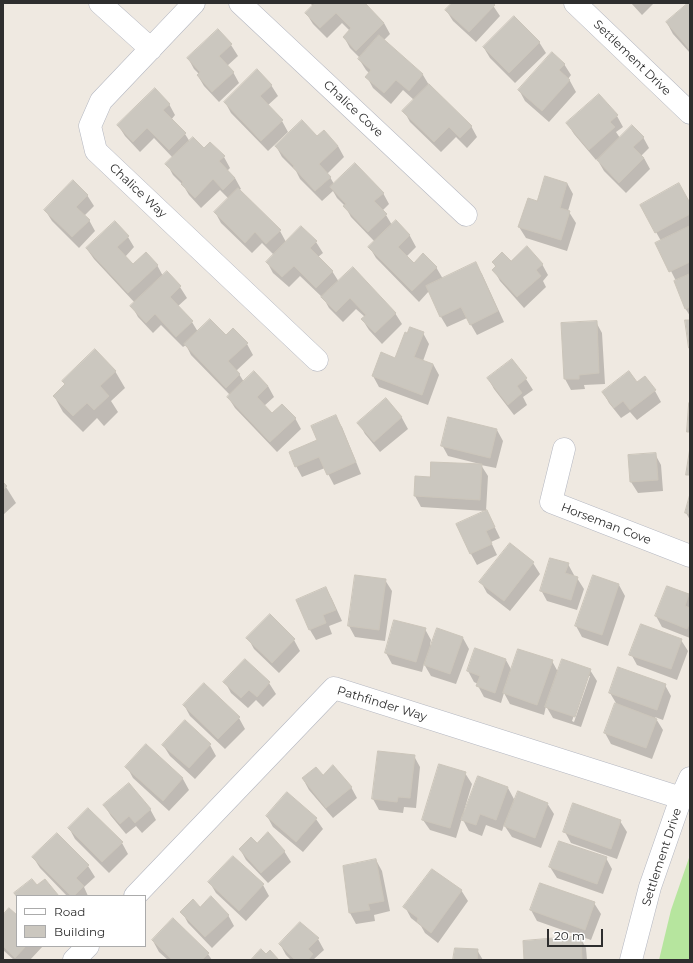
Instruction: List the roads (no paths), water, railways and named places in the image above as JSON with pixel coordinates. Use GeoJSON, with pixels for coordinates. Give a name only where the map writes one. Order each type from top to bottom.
{"type":"FeatureCollection","features":[{"type":"Feature","properties":{"kind":"street"},"geometry":{"type":"LineString","coordinates":[[100,3],[151,49]]}},
{"type":"Feature","properties":{"kind":"street","name":"Chalice Way"},"geometry":{"type":"LineString","coordinates":[[194,3],[101,101],[90,126],[96,151],[317,360]]}},
{"type":"Feature","properties":{"kind":"street","name":"Chalice Cove"},"geometry":{"type":"LineString","coordinates":[[240,3],[466,215]]}},
{"type":"Feature","properties":{"kind":"street","name":"Settlement Drive"},"geometry":{"type":"LineString","coordinates":[[575,3],[690,113]]}},
{"type":"Feature","properties":{"kind":"street","name":"Horseman Cove"},"geometry":{"type":"LineString","coordinates":[[564,449],[551,502],[690,556]]}},
{"type":"Feature","properties":{"kind":"street","name":"Pathfinder Way"},"geometry":{"type":"LineString","coordinates":[[136,895],[334,688],[681,798]]}},
{"type":"Feature","properties":{"kind":"street","name":"Settlement Drive"},"geometry":{"type":"LineString","coordinates":[[631,960],[650,887],[681,798],[690,778]]}},
{"type":"Feature","properties":{"kind":"street"},"geometry":{"type":"LineString","coordinates":[[74,960],[87,947]]}}]}
